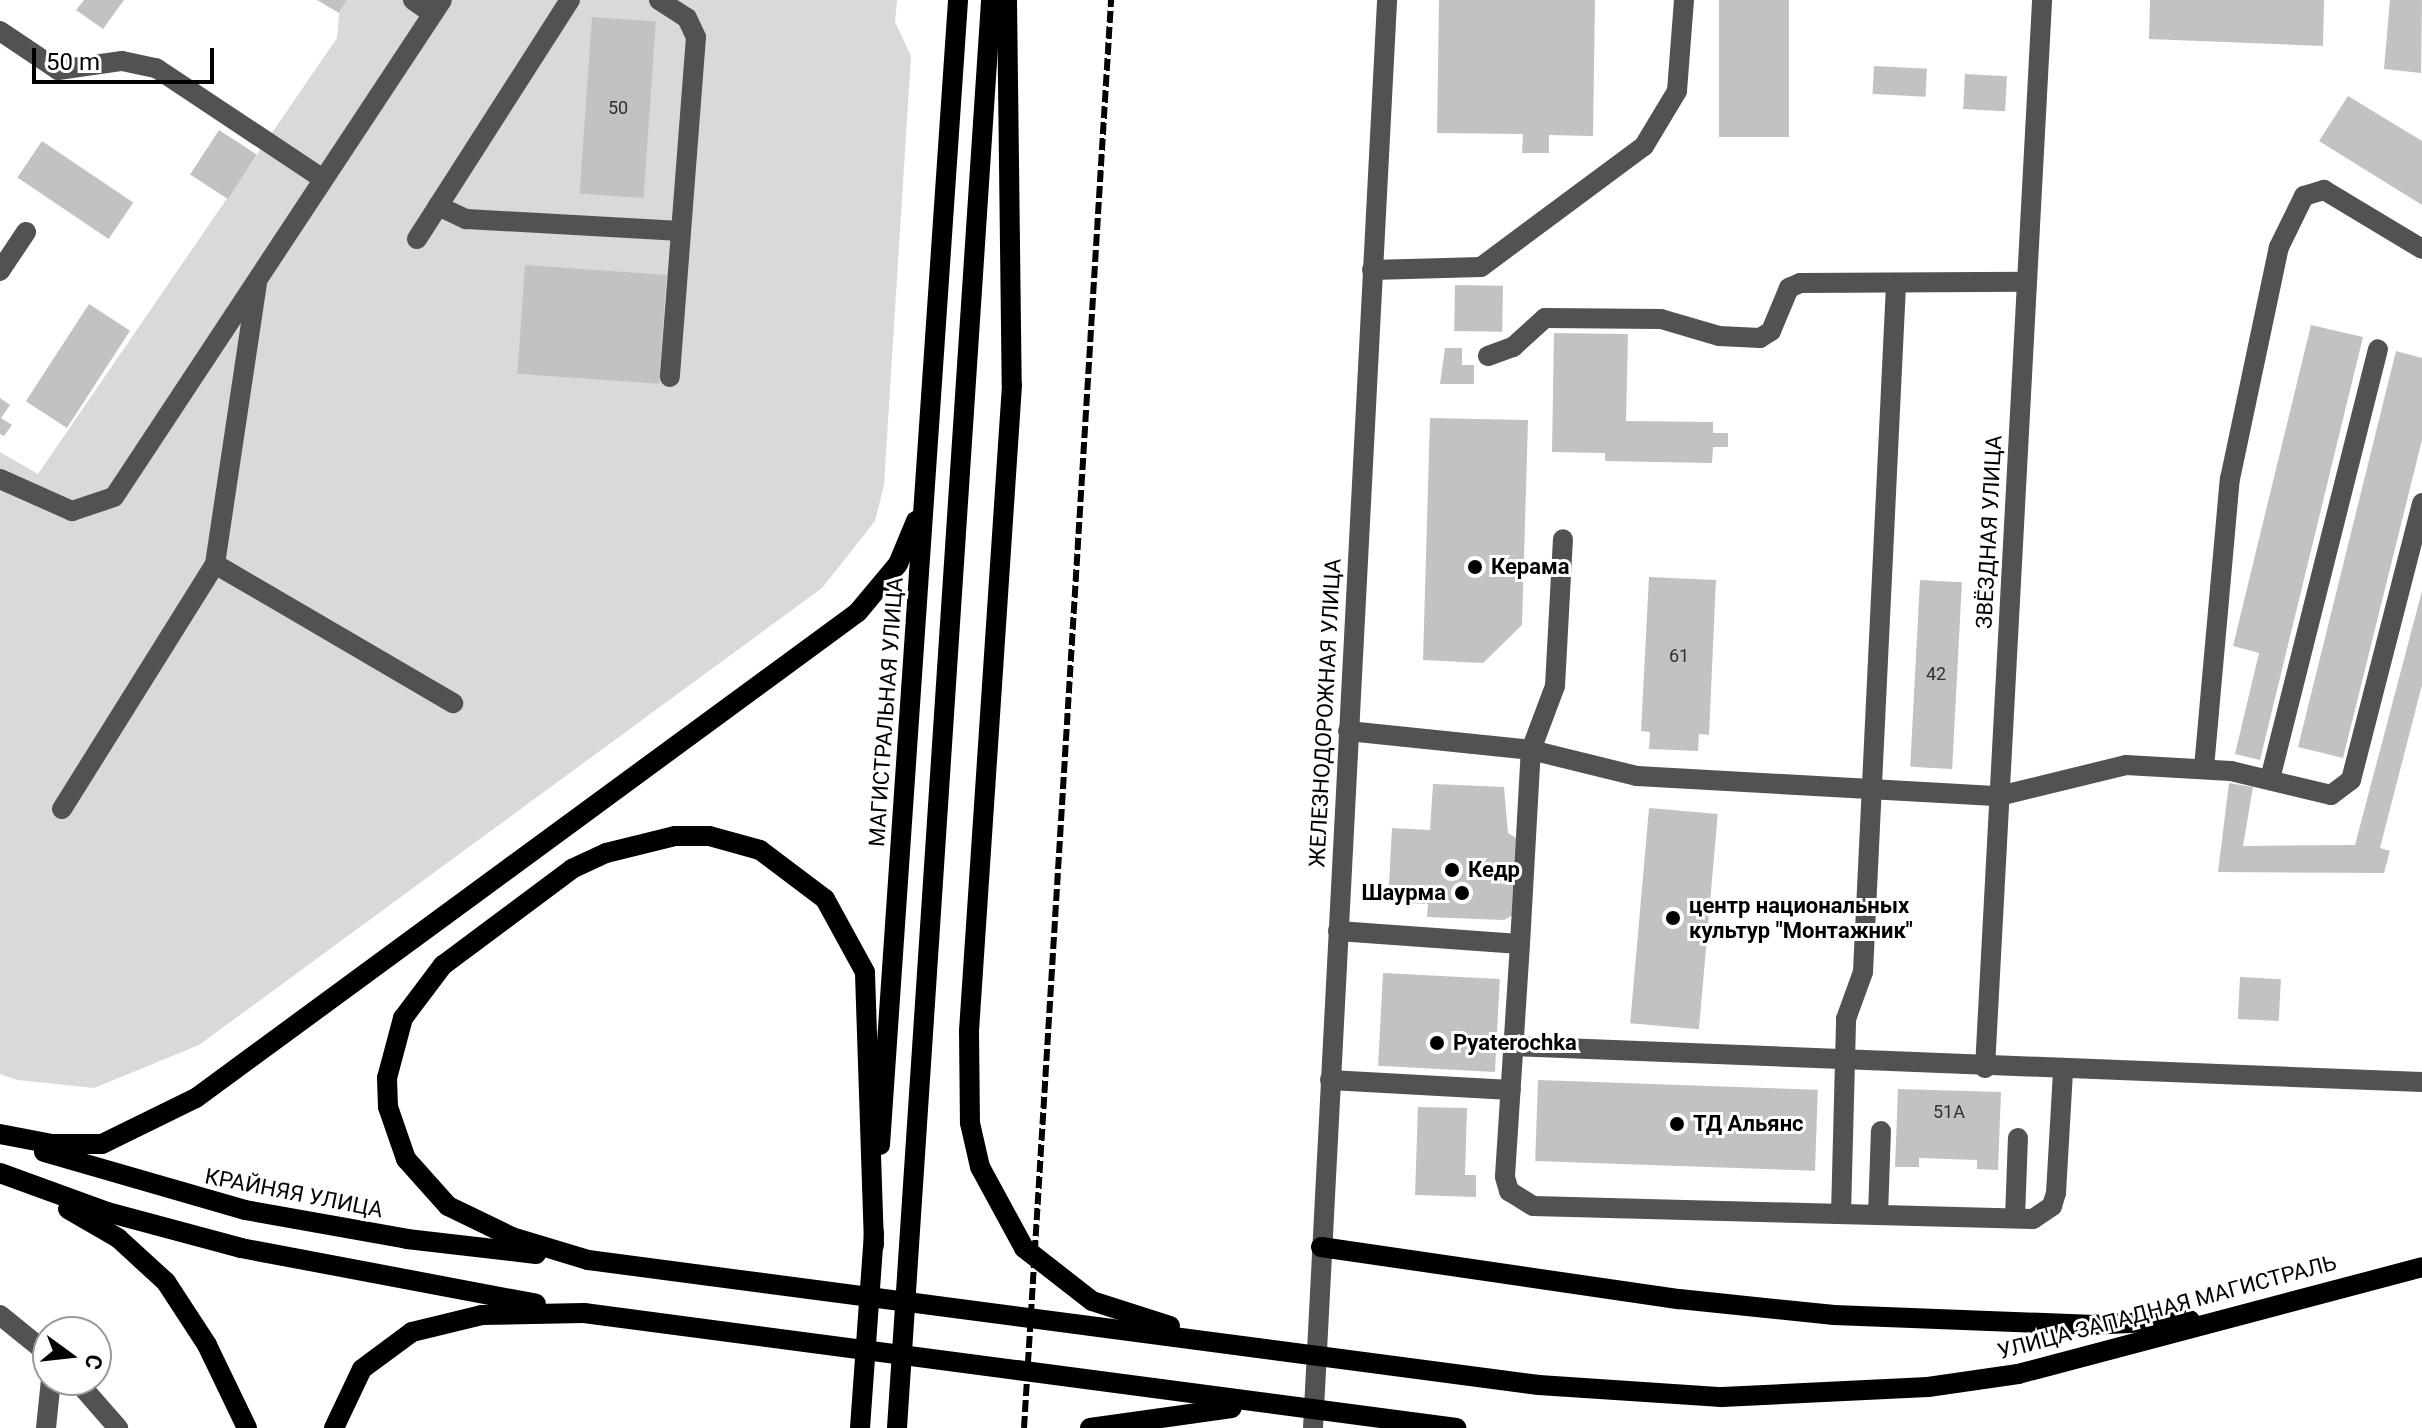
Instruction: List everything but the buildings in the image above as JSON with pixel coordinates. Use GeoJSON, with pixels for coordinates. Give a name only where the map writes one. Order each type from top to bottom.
{"type":"FeatureCollection","features":[{"type":"Feature","properties":{"kind":"main road","name":"МАГИСТРАЛЬНАЯ УЛИЦА"},"geometry":{"type":"LineString","coordinates":[[858,1428],[874,1245],[958,0]]}},
{"type":"Feature","properties":{"kind":"main road"},"geometry":{"type":"LineString","coordinates":[[897,1428],[991,0]]}},
{"type":"Feature","properties":{"kind":"main road"},"geometry":{"type":"LineString","coordinates":[[1007,0],[1012,295],[1006,529],[969,1031],[970,1123],[980,1167],[1024,1248],[1069,1287],[1132,1316],[1239,1346]]}},
{"type":"Feature","properties":{"kind":"main road"},"geometry":{"type":"LineString","coordinates":[[0,1134],[52,1144],[102,1144],[196,1098],[858,612],[898,564],[925,490]]}},
{"type":"Feature","properties":{"kind":"main road"},"geometry":{"type":"LineString","coordinates":[[874,1245],[867,1143],[871,997],[857,952],[825,899],[780,860],[737,842],[675,836],[638,841],[572,869],[443,965],[403,1018],[392,1049],[388,1107],[400,1148],[423,1183],[479,1223],[588,1260],[1239,1346]]}},
{"type":"Feature","properties":{"kind":"main road","name":"КРАЙНЯЯ УЛИЦА"},"geometry":{"type":"LineString","coordinates":[[0,1134],[134,1182],[245,1210],[407,1239],[588,1260]]}},
{"type":"Feature","properties":{"kind":"main road"},"geometry":{"type":"LineString","coordinates":[[0,1174],[107,1212],[241,1248],[584,1313],[1456,1428]]}},
{"type":"Feature","properties":{"kind":"main road"},"geometry":{"type":"LineString","coordinates":[[0,1174],[118,1238],[166,1282],[207,1345],[247,1428]]}},
{"type":"Feature","properties":{"kind":"main road"},"geometry":{"type":"LineString","coordinates":[[1321,1247],[1679,1299],[1834,1315],[2089,1325],[2234,1317]]}},
{"type":"Feature","properties":{"kind":"main road","name":"УЛИЦА ЗАПАДНАЯ МАГИСТРАЛЬ"},"geometry":{"type":"LineString","coordinates":[[1239,1346],[1539,1385],[1722,1397],[1928,1387],[2018,1374],[2422,1267]]}},
{"type":"Feature","properties":{"kind":"main road"},"geometry":{"type":"LineString","coordinates":[[334,1428],[362,1369],[412,1332],[482,1315],[584,1313]]}},
{"type":"Feature","properties":{"kind":"main road"},"geometry":{"type":"LineString","coordinates":[[1090,1428],[1268,1405]]}},
{"type":"Feature","properties":{"kind":"street"},"geometry":{"type":"LineString","coordinates":[[0,479],[72,511],[114,497],[437,7],[413,0]]}},
{"type":"Feature","properties":{"kind":"street"},"geometry":{"type":"LineString","coordinates":[[417,239],[570,0]]}},
{"type":"Feature","properties":{"kind":"street"},"geometry":{"type":"LineString","coordinates":[[659,0],[687,18],[696,37],[670,377]]}},
{"type":"Feature","properties":{"kind":"street","name":"ЖЕЛЕЗНОДОРОЖНАЯ УЛИЦА"},"geometry":{"type":"LineString","coordinates":[[1313,1428],[1387,0]]}},
{"type":"Feature","properties":{"kind":"street"},"geometry":{"type":"LineString","coordinates":[[1372,270],[1481,267],[1644,146],[1677,91],[1684,0]]}},
{"type":"Feature","properties":{"kind":"street","name":"ЗВЁЗДНАЯ УЛИЦА"},"geometry":{"type":"LineString","coordinates":[[1985,1068],[2042,0]]}},
{"type":"Feature","properties":{"kind":"street"},"geometry":{"type":"LineString","coordinates":[[0,31],[58,70],[122,61],[156,68],[323,179]]}},
{"type":"Feature","properties":{"kind":"street"},"geometry":{"type":"LineString","coordinates":[[2204,768],[2230,479],[2279,247],[2304,196],[2324,190],[2422,249]]}},
{"type":"Feature","properties":{"kind":"street"},"geometry":{"type":"LineString","coordinates":[[438,206],[466,219],[681,231]]}},
{"type":"Feature","properties":{"kind":"street"},"geometry":{"type":"LineString","coordinates":[[0,271],[26,232]]}},
{"type":"Feature","properties":{"kind":"street"},"geometry":{"type":"LineString","coordinates":[[62,809],[215,564],[258,278]]}},
{"type":"Feature","properties":{"kind":"street"},"geometry":{"type":"LineString","coordinates":[[1488,356],[1513,347],[1534,325],[1555,316],[1661,319],[1719,336],[1760,338],[1771,331],[1789,288],[1800,283],[2027,282]]}},
{"type":"Feature","properties":{"kind":"street"},"geometry":{"type":"LineString","coordinates":[[1841,1214],[1846,1019],[1863,972],[1896,284]]}},
{"type":"Feature","properties":{"kind":"street"},"geometry":{"type":"LineString","coordinates":[[2270,779],[2378,349]]}},
{"type":"Feature","properties":{"kind":"street"},"geometry":{"type":"LineString","coordinates":[[1348,731],[1531,750],[1637,776],[1999,796],[2104,767],[2204,768],[2270,779],[2331,795],[2351,780],[2422,503]]}},
{"type":"Feature","properties":{"kind":"street"},"geometry":{"type":"LineString","coordinates":[[1563,539],[1555,686],[1531,750],[1505,1177],[1509,1191],[1533,1206],[2033,1219],[2052,1206],[2063,1070]]}},
{"type":"Feature","properties":{"kind":"street"},"geometry":{"type":"LineString","coordinates":[[215,564],[453,703]]}},
{"type":"Feature","properties":{"kind":"street"},"geometry":{"type":"LineString","coordinates":[[1338,931],[1520,944]]}},
{"type":"Feature","properties":{"kind":"street"},"geometry":{"type":"LineString","coordinates":[[1513,1046],[1985,1068],[2422,1082]]}},
{"type":"Feature","properties":{"kind":"street"},"geometry":{"type":"LineString","coordinates":[[1330,1080],[1511,1090]]}},
{"type":"Feature","properties":{"kind":"street"},"geometry":{"type":"LineString","coordinates":[[1878,1215],[1881,1131]]}},
{"type":"Feature","properties":{"kind":"street"},"geometry":{"type":"LineString","coordinates":[[2015,1218],[2018,1138]]}},
{"type":"Feature","properties":{"kind":"street"},"geometry":{"type":"LineString","coordinates":[[0,1315],[32,1341]]}},
{"type":"Feature","properties":{"kind":"street"},"geometry":{"type":"LineString","coordinates":[[46,1428],[49,1396]]}},
{"type":"Feature","properties":{"kind":"street"},"geometry":{"type":"LineString","coordinates":[[90,1396],[118,1428]]}},
{"type":"Feature","properties":{"kind":"shaded area"},"geometry":{"type":"Polygon","coordinates":[[[347,0],[897,0],[895,22],[911,56],[884,485],[875,521],[822,588],[199,1045],[94,1088],[17,1080],[0,1074],[0,452],[38,474],[337,38],[339,13],[347,0]]]}},
{"type":"Feature","properties":{"kind":"railway"},"geometry":{"type":"LineString","coordinates":[[1024,1428],[1111,0]]}},
{"type":"Feature","properties":{"kind":"place","name":"Керама"},"geometry":{"type":"Point","coordinates":[1475,567]}},
{"type":"Feature","properties":{"kind":"place","name":"Кедр"},"geometry":{"type":"Point","coordinates":[1452,870]}},
{"type":"Feature","properties":{"kind":"place","name":"Шаурма"},"geometry":{"type":"Point","coordinates":[1462,893]}},
{"type":"Feature","properties":{"kind":"place","name":"центр национальных культур \"Монтажник\""},"geometry":{"type":"Point","coordinates":[1673,918]}},
{"type":"Feature","properties":{"kind":"place","name":"Pyaterochka"},"geometry":{"type":"Point","coordinates":[1437,1043]}},
{"type":"Feature","properties":{"kind":"place","name":"ТД Альянс"},"geometry":{"type":"Point","coordinates":[1677,1124]}}]}
